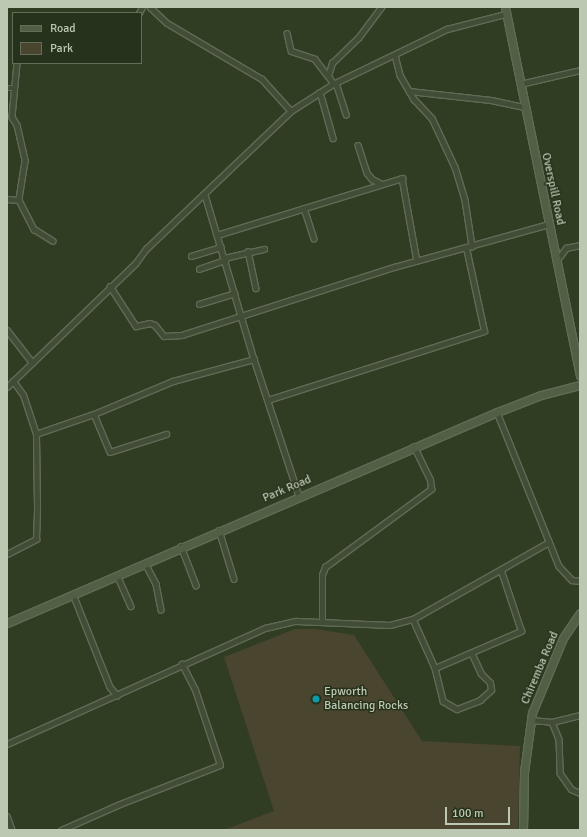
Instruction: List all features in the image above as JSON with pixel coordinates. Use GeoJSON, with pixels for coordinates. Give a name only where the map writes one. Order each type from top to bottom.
{"type":"FeatureCollection","features":[{"type":"Feature","properties":{"kind":"street"},"geometry":{"type":"LineString","coordinates":[[150,7],[173,27],[262,79],[291,111]]}},
{"type":"Feature","properties":{"kind":"street"},"geometry":{"type":"LineString","coordinates":[[328,76],[332,63],[358,38],[381,7]]}},
{"type":"Feature","properties":{"kind":"street"},"geometry":{"type":"LineString","coordinates":[[7,387],[291,111],[334,84],[448,29],[505,10]]}},
{"type":"Feature","properties":{"kind":"street","name":"Overspill Road"},"geometry":{"type":"LineString","coordinates":[[505,10],[580,374]]}},
{"type":"Feature","properties":{"kind":"street"},"geometry":{"type":"LineString","coordinates":[[287,33],[291,51],[315,59],[334,84],[346,114]]}},
{"type":"Feature","properties":{"kind":"street"},"geometry":{"type":"LineString","coordinates":[[268,400],[484,331],[469,247],[465,200],[455,167],[432,118],[409,91],[399,73],[395,55]]}},
{"type":"Feature","properties":{"kind":"street"},"geometry":{"type":"LineString","coordinates":[[17,64],[12,116],[17,125],[25,160],[19,200],[34,229],[53,241]]}},
{"type":"Feature","properties":{"kind":"street"},"geometry":{"type":"LineString","coordinates":[[520,84],[580,70]]}},
{"type":"Feature","properties":{"kind":"street"},"geometry":{"type":"LineString","coordinates":[[7,88],[14,88]]}},
{"type":"Feature","properties":{"kind":"street"},"geometry":{"type":"LineString","coordinates":[[409,91],[491,100],[524,107]]}},
{"type":"Feature","properties":{"kind":"street"},"geometry":{"type":"LineString","coordinates":[[320,92],[333,138]]}},
{"type":"Feature","properties":{"kind":"street"},"geometry":{"type":"LineString","coordinates":[[358,145],[367,173],[372,179],[380,183]]}},
{"type":"Feature","properties":{"kind":"street"},"geometry":{"type":"LineString","coordinates":[[217,235],[380,183],[402,178],[417,261]]}},
{"type":"Feature","properties":{"kind":"street"},"geometry":{"type":"LineString","coordinates":[[205,195],[254,359],[299,496]]}},
{"type":"Feature","properties":{"kind":"street"},"geometry":{"type":"LineString","coordinates":[[7,199],[19,200]]}},
{"type":"Feature","properties":{"kind":"street"},"geometry":{"type":"LineString","coordinates":[[304,208],[314,238]]}},
{"type":"Feature","properties":{"kind":"street"},"geometry":{"type":"LineString","coordinates":[[110,286],[136,326],[155,325],[164,336],[182,335],[417,261],[549,224]]}},
{"type":"Feature","properties":{"kind":"street"},"geometry":{"type":"LineString","coordinates":[[557,260],[566,248],[580,246]]}},
{"type":"Feature","properties":{"kind":"street"},"geometry":{"type":"LineString","coordinates":[[191,256],[221,247]]}},
{"type":"Feature","properties":{"kind":"street"},"geometry":{"type":"LineString","coordinates":[[199,268],[248,251],[264,249]]}},
{"type":"Feature","properties":{"kind":"street"},"geometry":{"type":"LineString","coordinates":[[248,251],[256,288]]}},
{"type":"Feature","properties":{"kind":"street"},"geometry":{"type":"LineString","coordinates":[[199,304],[234,294]]}},
{"type":"Feature","properties":{"kind":"street"},"geometry":{"type":"LineString","coordinates":[[7,330],[32,362]]}},
{"type":"Feature","properties":{"kind":"street"},"geometry":{"type":"LineString","coordinates":[[36,434],[94,414],[173,381],[254,359]]}},
{"type":"Feature","properties":{"kind":"street"},"geometry":{"type":"LineString","coordinates":[[7,554],[36,539],[36,434],[23,395],[13,381]]}},
{"type":"Feature","properties":{"kind":"street","name":"Park Road"},"geometry":{"type":"LineString","coordinates":[[7,624],[181,546],[497,412],[541,395],[580,385]]}},
{"type":"Feature","properties":{"kind":"street"},"geometry":{"type":"LineString","coordinates":[[497,412],[560,568],[572,580],[580,581]]}},
{"type":"Feature","properties":{"kind":"street"},"geometry":{"type":"LineString","coordinates":[[94,414],[110,452],[166,434]]}},
{"type":"Feature","properties":{"kind":"street"},"geometry":{"type":"LineString","coordinates":[[322,622],[322,575],[325,567],[430,489],[430,480],[414,447]]}},
{"type":"Feature","properties":{"kind":"street"},"geometry":{"type":"LineString","coordinates":[[219,530],[234,579]]}},
{"type":"Feature","properties":{"kind":"street"},"geometry":{"type":"LineString","coordinates":[[7,744],[182,664],[265,628],[296,621],[390,625],[413,619],[501,571],[549,542]]}},
{"type":"Feature","properties":{"kind":"street"},"geometry":{"type":"LineString","coordinates":[[181,546],[196,586]]}},
{"type":"Feature","properties":{"kind":"street"},"geometry":{"type":"LineString","coordinates":[[145,563],[156,584],[161,610]]}},
{"type":"Feature","properties":{"kind":"street"},"geometry":{"type":"LineString","coordinates":[[436,668],[521,631],[501,571]]}},
{"type":"Feature","properties":{"kind":"street"},"geometry":{"type":"LineString","coordinates":[[117,575],[131,606]]}},
{"type":"Feature","properties":{"kind":"street"},"geometry":{"type":"LineString","coordinates":[[73,594],[110,687],[117,695]]}},
{"type":"Feature","properties":{"kind":"street","name":"Chiremba Road"},"geometry":{"type":"LineString","coordinates":[[523,830],[524,772],[531,720],[538,695],[563,638],[580,613]]}},
{"type":"Feature","properties":{"kind":"street"},"geometry":{"type":"LineString","coordinates":[[413,619],[436,668],[443,701],[457,709],[480,700],[491,690],[490,683],[481,674],[471,653]]}},
{"type":"Feature","properties":{"kind":"street"},"geometry":{"type":"LineString","coordinates":[[61,830],[120,804],[220,765],[195,690],[182,664]]}},
{"type":"Feature","properties":{"kind":"street"},"geometry":{"type":"LineString","coordinates":[[531,720],[552,722],[580,715]]}},
{"type":"Feature","properties":{"kind":"street"},"geometry":{"type":"LineString","coordinates":[[552,722],[559,739],[560,773],[571,789],[580,793]]}},
{"type":"Feature","properties":{"kind":"street"},"geometry":{"type":"LineString","coordinates":[[7,816],[12,830]]}},
{"type":"Feature","properties":{"kind":"green space","name":"Epworth Balancing Rocks"},"geometry":{"type":"Polygon","coordinates":[[[295,629],[316,629],[354,635],[422,741],[520,746],[518,830],[224,830],[274,811],[224,657],[295,629]]]}},
{"type":"Feature","properties":{"kind":"place","name":"Epworth Balancing Rocks"},"geometry":{"type":"Point","coordinates":[316,699]}}]}
